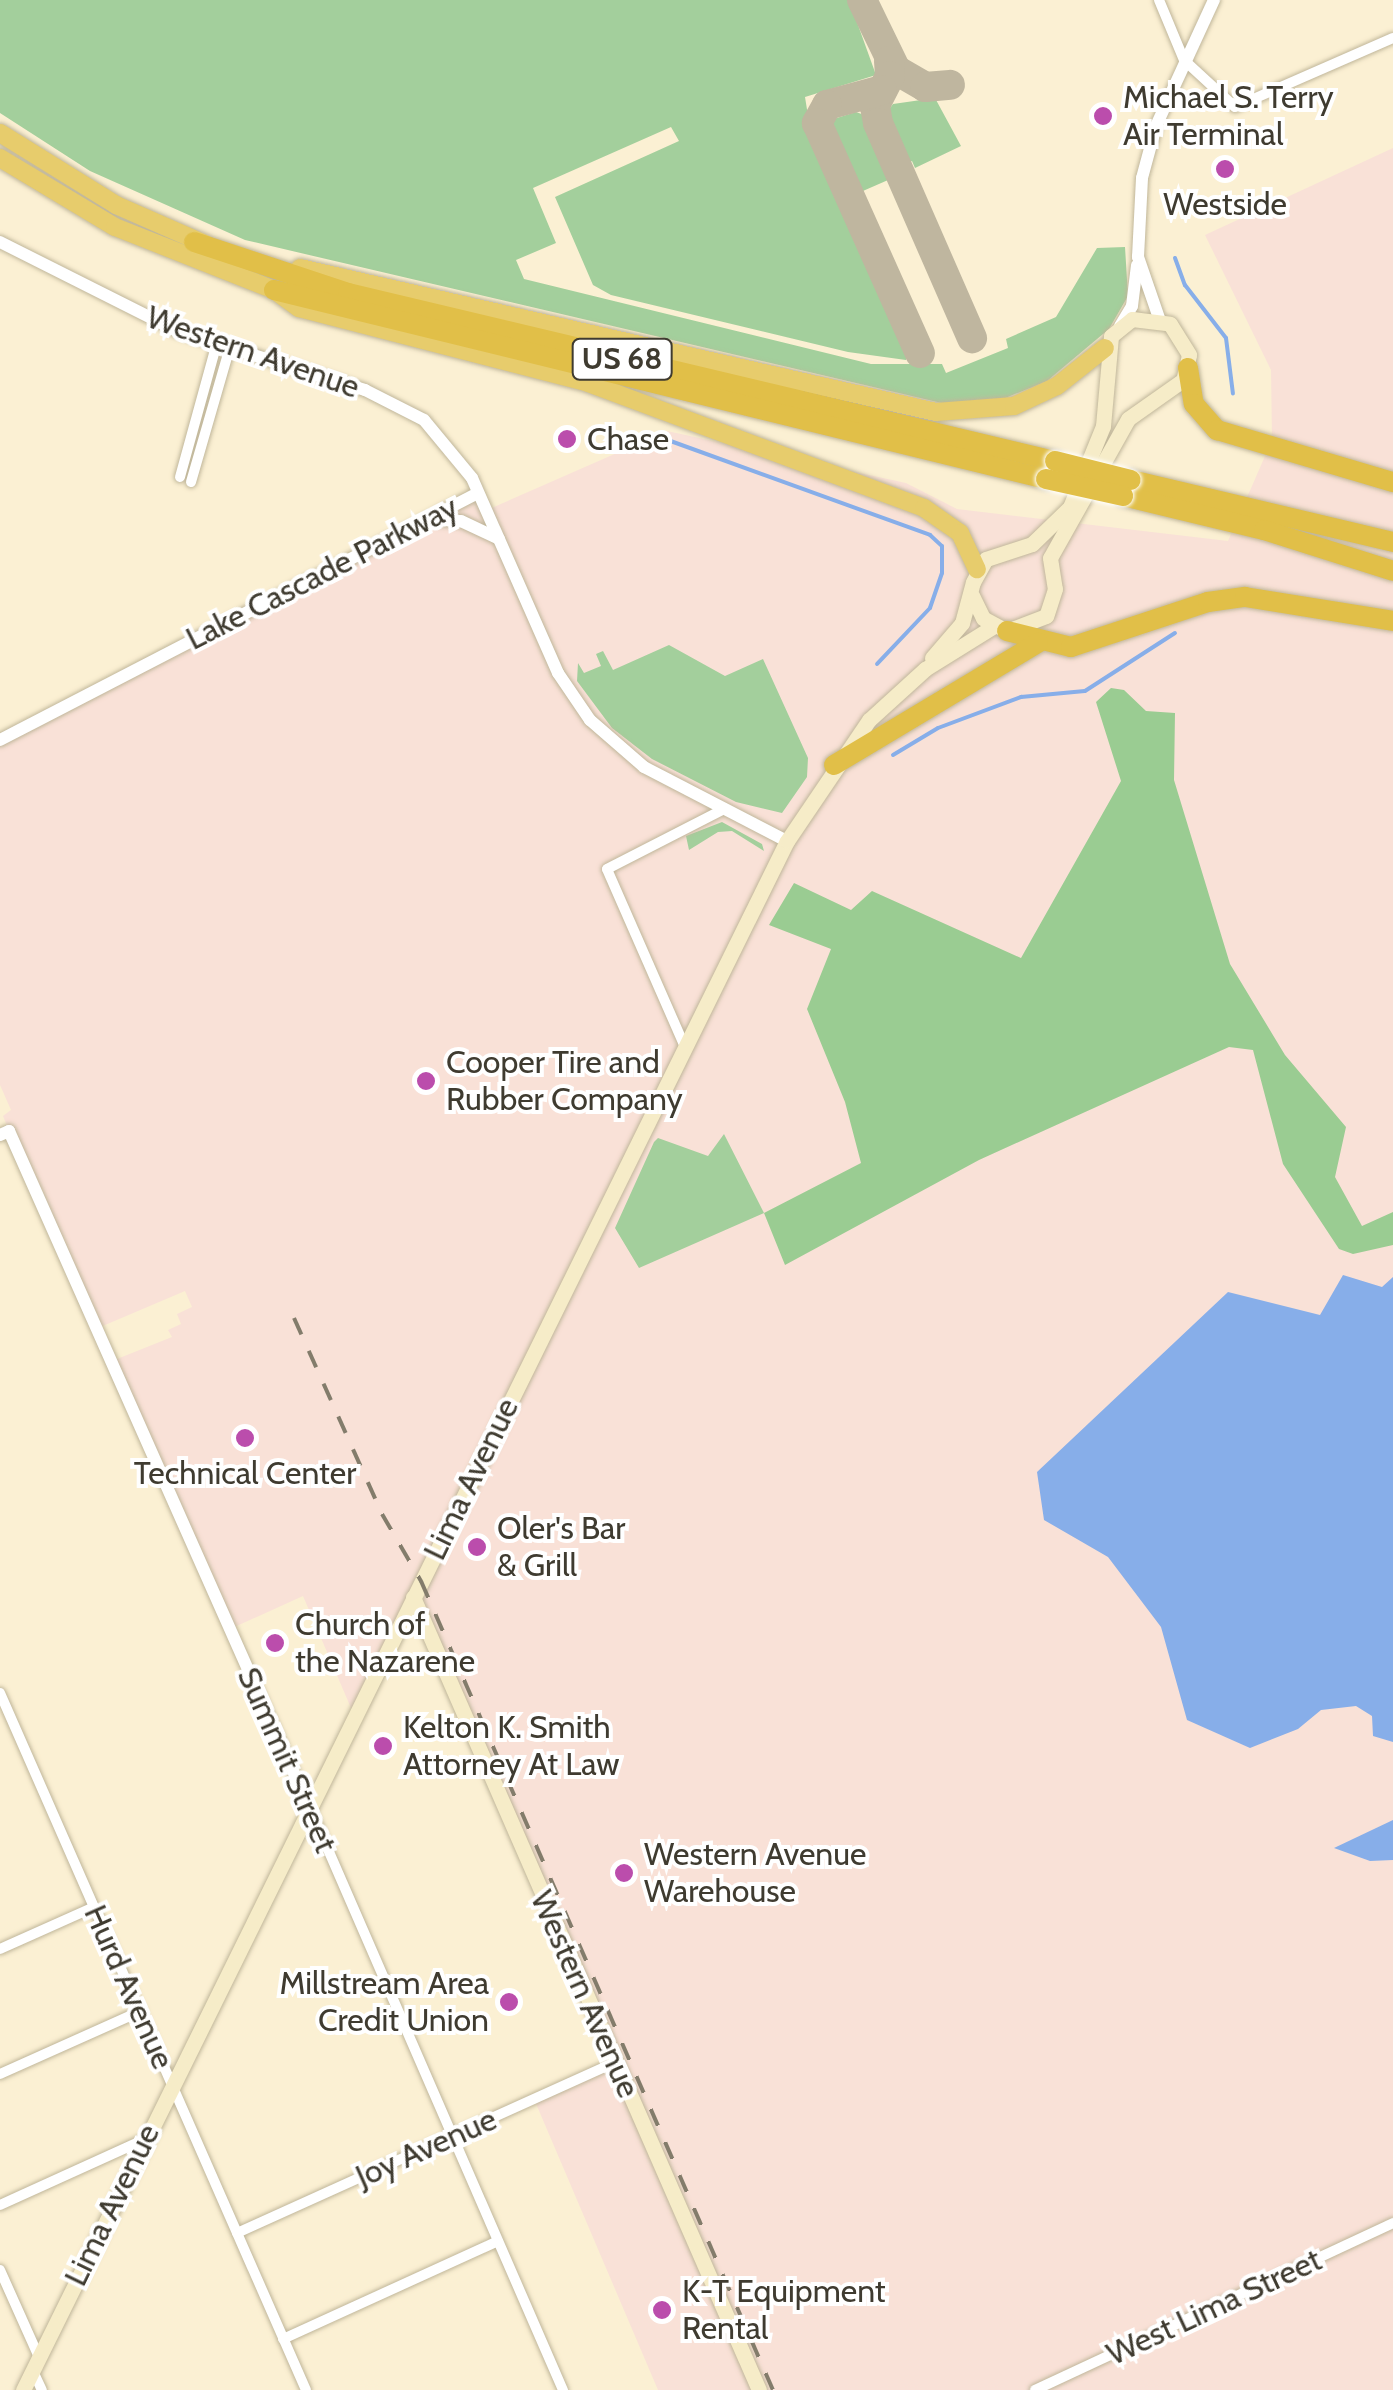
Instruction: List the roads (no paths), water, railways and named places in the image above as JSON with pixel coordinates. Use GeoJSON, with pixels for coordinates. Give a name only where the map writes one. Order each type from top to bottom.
{"type":"FeatureCollection","features":[{"type":"Feature","properties":{"kind":"highway","name":"US 68"},"geometry":{"type":"LineString","coordinates":[[0,132],[84,188],[194,242],[348,292],[1051,470]]}},
{"type":"Feature","properties":{"kind":"highway","name":"US 68"},"geometry":{"type":"LineString","coordinates":[[0,158],[115,227],[274,290],[1127,488],[1393,542]]}},
{"type":"Feature","properties":{"kind":"highway"},"geometry":{"type":"LineString","coordinates":[[194,242],[936,412],[1014,406],[1057,386],[1105,348]]}},
{"type":"Feature","properties":{"kind":"highway"},"geometry":{"type":"LineString","coordinates":[[274,290],[299,308],[546,370],[678,412],[924,508],[960,534],[977,569]]}},
{"type":"Feature","properties":{"kind":"highway"},"geometry":{"type":"LineString","coordinates":[[1188,368],[1194,404],[1217,430],[1393,482]]}},
{"type":"Feature","properties":{"kind":"highway","name":"US 68"},"geometry":{"type":"LineString","coordinates":[[1127,488],[1393,572]]}},
{"type":"Feature","properties":{"kind":"highway"},"geometry":{"type":"LineString","coordinates":[[1264,530],[1393,558]]}},
{"type":"Feature","properties":{"kind":"highway"},"geometry":{"type":"LineString","coordinates":[[1000,628],[1038,643],[1084,645],[1208,602],[1245,597],[1393,621]]}},
{"type":"Feature","properties":{"kind":"highway"},"geometry":{"type":"LineString","coordinates":[[834,765],[1038,643]]}},
{"type":"Feature","properties":{"kind":"main road"},"geometry":{"type":"LineString","coordinates":[[925,669],[962,623],[977,569],[996,552],[1032,544],[1070,507],[1103,426],[1105,348],[1120,326],[1158,318],[1186,343],[1188,368]]}},
{"type":"Feature","properties":{"kind":"main road","name":"Lima Avenue"},"geometry":{"type":"LineString","coordinates":[[23,2390],[143,2140],[788,841],[834,765],[869,720],[925,669],[1000,628],[1046,616],[1055,589],[1050,558],[1128,418],[1176,389],[1188,368]]}},
{"type":"Feature","properties":{"kind":"main road"},"geometry":{"type":"LineString","coordinates":[[972,595],[1000,628]]}},
{"type":"Feature","properties":{"kind":"main road","name":"Western Avenue"},"geometry":{"type":"LineString","coordinates":[[413,1597],[759,2390]]}},
{"type":"Feature","properties":{"kind":"street"},"geometry":{"type":"LineString","coordinates":[[1159,0],[1184,60],[1235,107],[1393,38]]}},
{"type":"Feature","properties":{"kind":"street"},"geometry":{"type":"LineString","coordinates":[[1120,326],[1132,306],[1146,159],[1184,60],[1214,0]]}},
{"type":"Feature","properties":{"kind":"street","name":"Western Avenue"},"geometry":{"type":"LineString","coordinates":[[0,242],[111,303],[222,348],[364,390],[410,410],[443,437],[478,493]]}},
{"type":"Feature","properties":{"kind":"street"},"geometry":{"type":"LineString","coordinates":[[1138,257],[1158,318]]}},
{"type":"Feature","properties":{"kind":"street"},"geometry":{"type":"LineString","coordinates":[[185,480],[222,348]]}},
{"type":"Feature","properties":{"kind":"street","name":"Lake Cascade Parkway"},"geometry":{"type":"LineString","coordinates":[[0,740],[478,493],[558,674],[590,720],[644,768],[788,841]]}},
{"type":"Feature","properties":{"kind":"street"},"geometry":{"type":"LineString","coordinates":[[428,519],[460,521],[499,539]]}},
{"type":"Feature","properties":{"kind":"street"},"geometry":{"type":"LineString","coordinates":[[685,1048],[608,869],[724,809]]}},
{"type":"Feature","properties":{"kind":"street","name":"Summit Street"},"geometry":{"type":"LineString","coordinates":[[5,1133],[310,1807],[564,2390]]}},
{"type":"Feature","properties":{"kind":"street","name":"Hurd Avenue"},"geometry":{"type":"LineString","coordinates":[[1,1697],[306,2390]]}},
{"type":"Feature","properties":{"kind":"street"},"geometry":{"type":"LineString","coordinates":[[0,1949],[94,1907]]}},
{"type":"Feature","properties":{"kind":"street"},"geometry":{"type":"LineString","coordinates":[[0,2074],[141,2011]]}},
{"type":"Feature","properties":{"kind":"street","name":"Joy Avenue"},"geometry":{"type":"LineString","coordinates":[[237,2233],[615,2062]]}},
{"type":"Feature","properties":{"kind":"street"},"geometry":{"type":"LineString","coordinates":[[0,2204],[143,2140]]}},
{"type":"Feature","properties":{"kind":"street","name":"West Lima Street"},"geometry":{"type":"LineString","coordinates":[[1036,2390],[1393,2224]]}},
{"type":"Feature","properties":{"kind":"street"},"geometry":{"type":"LineString","coordinates":[[284,2339],[498,2241]]}},
{"type":"Feature","properties":{"kind":"street"},"geometry":{"type":"LineString","coordinates":[[0,2270],[36,2363],[42,2390]]}},
{"type":"Feature","properties":{"kind":"water"},"geometry":{"type":"Polygon","coordinates":[[[1343,1275],[1382,1287],[1393,1277],[1393,1742],[1373,1736],[1372,1716],[1356,1706],[1321,1710],[1298,1729],[1250,1748],[1187,1720],[1161,1627],[1108,1557],[1044,1520],[1037,1472],[1228,1292],[1320,1315],[1343,1275]]]}},
{"type":"Feature","properties":{"kind":"water"},"geometry":{"type":"Polygon","coordinates":[[[1393,1820],[1393,1860],[1370,1861],[1334,1848],[1393,1820]]]}},
{"type":"Feature","properties":{"kind":"waterway"},"geometry":{"type":"LineString","coordinates":[[1175,258],[1185,285],[1226,338],[1233,394]]}},
{"type":"Feature","properties":{"kind":"waterway"},"geometry":{"type":"LineString","coordinates":[[665,439],[930,535],[942,546],[942,573],[930,608],[877,664]]}},
{"type":"Feature","properties":{"kind":"waterway"},"geometry":{"type":"LineString","coordinates":[[893,755],[938,728],[1021,697],[1085,691],[1175,633]]}},
{"type":"Feature","properties":{"kind":"railway"},"geometry":{"type":"LineString","coordinates":[[294,1318],[382,1514],[421,1581],[773,2390]]}},
{"type":"Feature","properties":{"kind":"place","name":"Michael S. Terry Air Terminal"},"geometry":{"type":"Point","coordinates":[1103,116]}},
{"type":"Feature","properties":{"kind":"place","name":"Westside"},"geometry":{"type":"Point","coordinates":[1225,169]}},
{"type":"Feature","properties":{"kind":"place","name":"Chase"},"geometry":{"type":"Point","coordinates":[567,439]}},
{"type":"Feature","properties":{"kind":"place","name":"Cooper Tire and Rubber Company"},"geometry":{"type":"Point","coordinates":[426,1081]}},
{"type":"Feature","properties":{"kind":"place","name":"Technical Center"},"geometry":{"type":"Point","coordinates":[245,1438]}},
{"type":"Feature","properties":{"kind":"place","name":"Oler's Bar & Grill"},"geometry":{"type":"Point","coordinates":[477,1547]}},
{"type":"Feature","properties":{"kind":"place","name":"Church of the Nazarene"},"geometry":{"type":"Point","coordinates":[275,1643]}},
{"type":"Feature","properties":{"kind":"place","name":"Kelton K. Smith Attorney At Law"},"geometry":{"type":"Point","coordinates":[383,1746]}},
{"type":"Feature","properties":{"kind":"place","name":"Western Avenue Warehouse"},"geometry":{"type":"Point","coordinates":[624,1873]}},
{"type":"Feature","properties":{"kind":"place","name":"Millstream Area Credit Union"},"geometry":{"type":"Point","coordinates":[509,2002]}},
{"type":"Feature","properties":{"kind":"place","name":"K-T Equipment Rental"},"geometry":{"type":"Point","coordinates":[662,2310]}}]}
